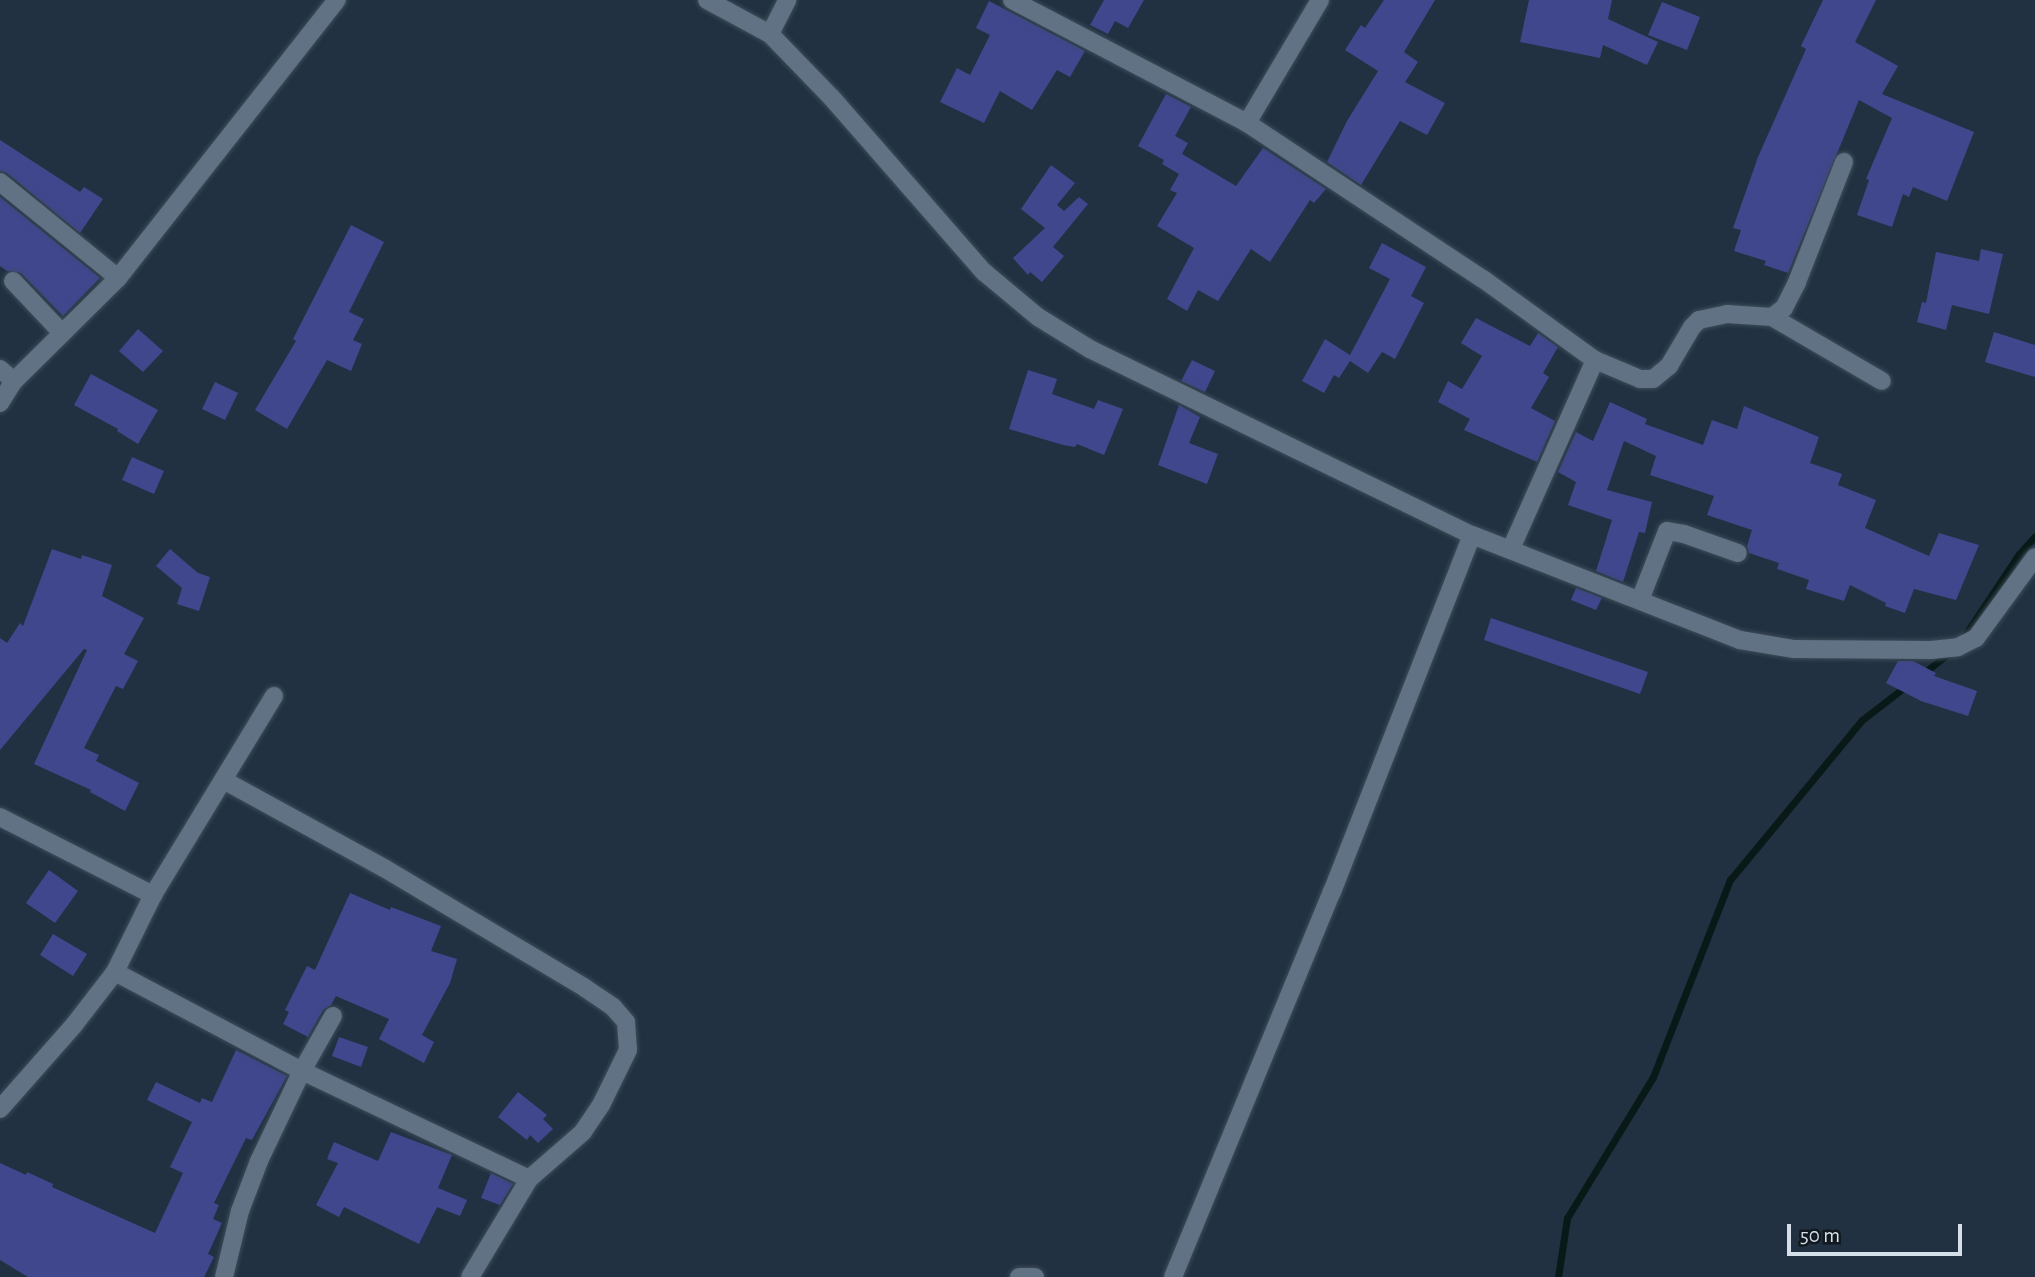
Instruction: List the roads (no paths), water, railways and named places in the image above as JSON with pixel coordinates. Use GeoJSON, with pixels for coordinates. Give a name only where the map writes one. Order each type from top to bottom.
{"type":"FeatureCollection","features":[{"type":"Feature","properties":{"kind":"street"},"geometry":{"type":"LineString","coordinates":[[0,403],[7,375],[62,333],[118,278],[337,0]]}},
{"type":"Feature","properties":{"kind":"street"},"geometry":{"type":"LineString","coordinates":[[707,0],[770,34],[832,98],[984,272],[1038,317],[1090,349],[1472,536],[1740,640],[1765,646],[1958,647],[1976,638],[2035,557]]}},
{"type":"Feature","properties":{"kind":"street"},"geometry":{"type":"LineString","coordinates":[[770,34],[787,0]]}},
{"type":"Feature","properties":{"kind":"street"},"geometry":{"type":"LineString","coordinates":[[1012,0],[1247,123],[1483,279],[1595,360],[1640,379],[1653,379],[1669,366],[1699,320],[1727,314],[1772,317],[1882,381]]}},
{"type":"Feature","properties":{"kind":"street"},"geometry":{"type":"LineString","coordinates":[[1247,123],[1320,0]]}},
{"type":"Feature","properties":{"kind":"street"},"geometry":{"type":"LineString","coordinates":[[1772,317],[1784,308],[1797,282],[1844,162]]}},
{"type":"Feature","properties":{"kind":"street"},"geometry":{"type":"LineString","coordinates":[[0,182],[118,278]]}},
{"type":"Feature","properties":{"kind":"street"},"geometry":{"type":"LineString","coordinates":[[13,281],[62,333]]}},
{"type":"Feature","properties":{"kind":"street"},"geometry":{"type":"LineString","coordinates":[[1511,549],[1595,360]]}},
{"type":"Feature","properties":{"kind":"street"},"geometry":{"type":"LineString","coordinates":[[1640,600],[1667,531],[1684,534],[1738,553]]}},
{"type":"Feature","properties":{"kind":"street"},"geometry":{"type":"LineString","coordinates":[[1173,1277],[1332,892],[1472,536]]}},
{"type":"Feature","properties":{"kind":"street"},"geometry":{"type":"LineString","coordinates":[[0,1109],[74,1025],[115,972],[153,895],[225,781],[274,696]]}},
{"type":"Feature","properties":{"kind":"street"},"geometry":{"type":"LineString","coordinates":[[225,781],[384,868],[584,988],[613,1007],[626,1022],[628,1050],[601,1105],[573,1142],[529,1179],[470,1277]]}},
{"type":"Feature","properties":{"kind":"street"},"geometry":{"type":"LineString","coordinates":[[0,817],[153,895]]}},
{"type":"Feature","properties":{"kind":"street"},"geometry":{"type":"LineString","coordinates":[[115,972],[302,1071],[529,1179]]}},
{"type":"Feature","properties":{"kind":"street"},"geometry":{"type":"LineString","coordinates":[[224,1277],[250,1186],[302,1071],[333,1016]]}},
{"type":"Feature","properties":{"kind":"street"},"geometry":{"type":"LineString","coordinates":[[1019,1277],[1035,1277]]}},
{"type":"Feature","properties":{"kind":"waterway"},"geometry":{"type":"LineString","coordinates":[[1963,638],[2019,554],[2035,536]]}},
{"type":"Feature","properties":{"kind":"waterway"},"geometry":{"type":"LineString","coordinates":[[1921,675],[1950,652]]}},
{"type":"Feature","properties":{"kind":"waterway"},"geometry":{"type":"LineString","coordinates":[[1558,1277],[1567,1218],[1653,1077],[1730,880],[1862,720],[1906,686]]}}]}
